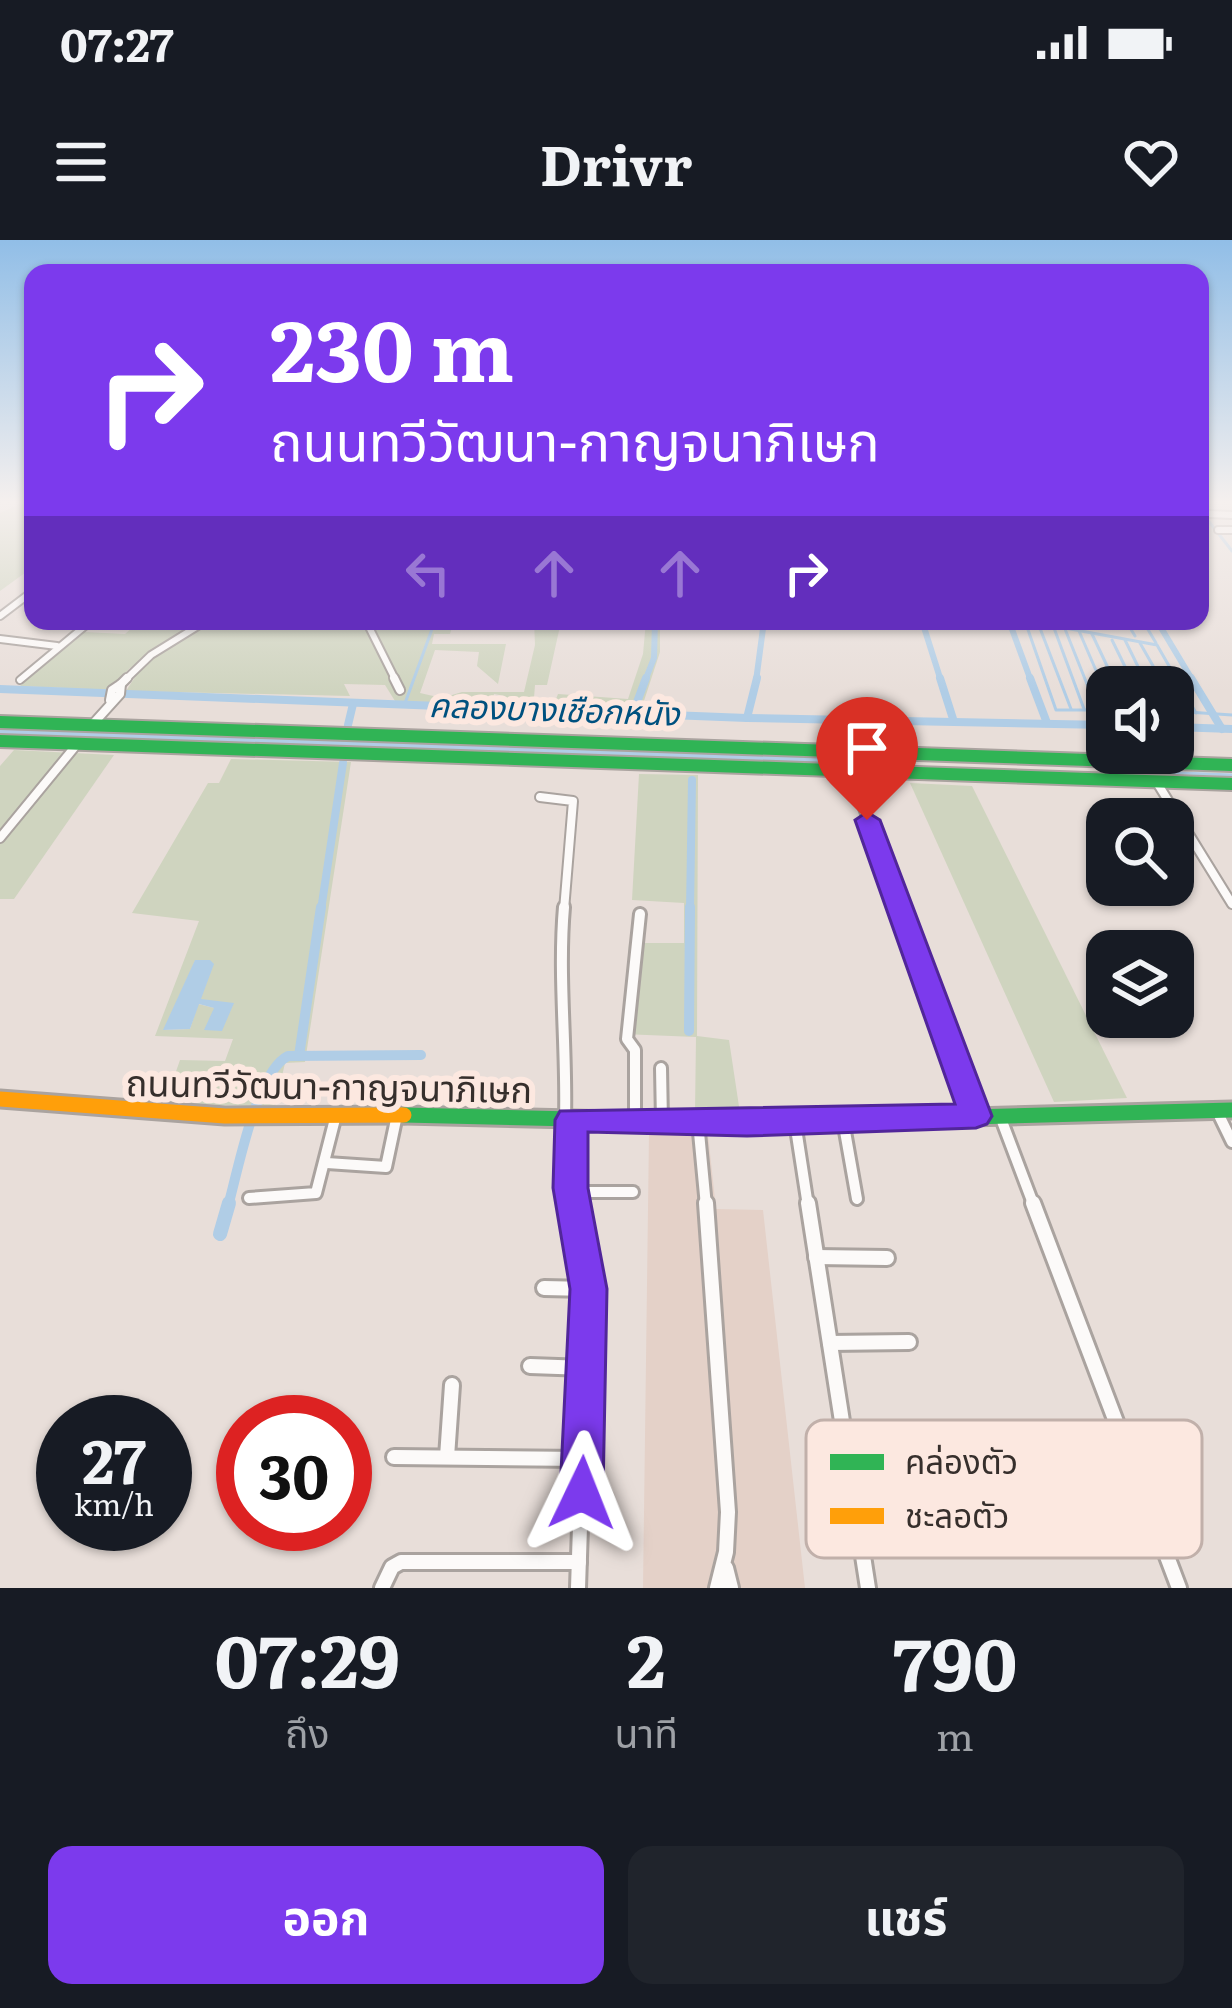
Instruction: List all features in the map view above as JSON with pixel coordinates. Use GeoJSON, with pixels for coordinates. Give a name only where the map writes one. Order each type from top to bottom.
{"type":"FeatureCollection","features":[{"type":"Feature","properties":{"kind":"main road"},"geometry":{"type":"LineString","coordinates":[[0,722],[1232,765]]}},
{"type":"Feature","properties":{"kind":"main road"},"geometry":{"type":"LineString","coordinates":[[0,740],[1232,784]]}},
{"type":"Feature","properties":{"kind":"main road"},"geometry":{"type":"LineString","coordinates":[[1020,758],[1027,777]]}},
{"type":"Feature","properties":{"kind":"main road","name":"ถนนทวีวัฒนา-กาญจนาภิเษก"},"geometry":{"type":"LineString","coordinates":[[0,1099],[232,1116],[662,1122],[1224,1110]]}},
{"type":"Feature","properties":{"kind":"street"},"geometry":{"type":"LineString","coordinates":[[0,616],[24,598]]}},
{"type":"Feature","properties":{"kind":"street"},"geometry":{"type":"LineString","coordinates":[[20,680],[79,630]]}},
{"type":"Feature","properties":{"kind":"street"},"geometry":{"type":"LineString","coordinates":[[92,725],[119,686],[151,655],[191,630]]}},
{"type":"Feature","properties":{"kind":"street"},"geometry":{"type":"LineString","coordinates":[[370,630],[400,691]]}},
{"type":"Feature","properties":{"kind":"street"},"geometry":{"type":"LineString","coordinates":[[0,639],[58,646]]}},
{"type":"Feature","properties":{"kind":"street"},"geometry":{"type":"LineString","coordinates":[[0,838],[78,743]]}},
{"type":"Feature","properties":{"kind":"street"},"geometry":{"type":"LineString","coordinates":[[1156,781],[1232,904]]}},
{"type":"Feature","properties":{"kind":"street"},"geometry":{"type":"LineString","coordinates":[[856,789],[976,1116]]}},
{"type":"Feature","properties":{"kind":"street"},"geometry":{"type":"LineString","coordinates":[[540,797],[573,801],[560,953],[572,1192],[588,1289],[578,1588]]}},
{"type":"Feature","properties":{"kind":"street"},"geometry":{"type":"LineString","coordinates":[[634,1121],[635,1050],[628,1039],[640,914]]}},
{"type":"Feature","properties":{"kind":"street"},"geometry":{"type":"LineString","coordinates":[[661,1068],[662,1122]]}},
{"type":"Feature","properties":{"kind":"street"},"geometry":{"type":"LineString","coordinates":[[1224,1110],[1232,1142]]}},
{"type":"Feature","properties":{"kind":"street"},"geometry":{"type":"LineString","coordinates":[[999,1114],[1115,1420]]}},
{"type":"Feature","properties":{"kind":"street"},"geometry":{"type":"LineString","coordinates":[[249,1198],[310,1196],[319,1188],[336,1115]]}},
{"type":"Feature","properties":{"kind":"street"},"geometry":{"type":"LineString","coordinates":[[327,1163],[386,1167],[397,1115]]}},
{"type":"Feature","properties":{"kind":"street"},"geometry":{"type":"LineString","coordinates":[[843,1120],[857,1198]]}},
{"type":"Feature","properties":{"kind":"street"},"geometry":{"type":"LineString","coordinates":[[698,1122],[731,1588]]}},
{"type":"Feature","properties":{"kind":"street"},"geometry":{"type":"LineString","coordinates":[[795,1122],[842,1420]]}},
{"type":"Feature","properties":{"kind":"street"},"geometry":{"type":"LineString","coordinates":[[572,1192],[633,1192]]}},
{"type":"Feature","properties":{"kind":"street"},"geometry":{"type":"LineString","coordinates":[[816,1257],[887,1258]]}},
{"type":"Feature","properties":{"kind":"street"},"geometry":{"type":"LineString","coordinates":[[544,1288],[588,1289]]}},
{"type":"Feature","properties":{"kind":"street"},"geometry":{"type":"LineString","coordinates":[[830,1343],[908,1342]]}},
{"type":"Feature","properties":{"kind":"street"},"geometry":{"type":"LineString","coordinates":[[530,1366],[586,1368]]}},
{"type":"Feature","properties":{"kind":"street"},"geometry":{"type":"LineString","coordinates":[[447,1457],[452,1384]]}},
{"type":"Feature","properties":{"kind":"street"},"geometry":{"type":"LineString","coordinates":[[394,1457],[583,1459]]}},
{"type":"Feature","properties":{"kind":"street"},"geometry":{"type":"LineString","coordinates":[[863,1558],[868,1588]]}},
{"type":"Feature","properties":{"kind":"street"},"geometry":{"type":"LineString","coordinates":[[1168,1558],[1179,1588]]}},
{"type":"Feature","properties":{"kind":"street"},"geometry":{"type":"LineString","coordinates":[[382,1588],[392,1567],[401,1562],[579,1562]]}},
{"type":"Feature","properties":{"kind":"street"},"geometry":{"type":"LineString","coordinates":[[717,1588],[726,1568]]}},
{"type":"Feature","properties":{"kind":"shaded area"},"geometry":{"type":"Polygon","coordinates":[[[649,1133],[708,1134],[716,1209],[763,1210],[805,1588],[643,1588],[649,1133]]]}},
{"type":"Feature","properties":{"kind":"green space"},"geometry":{"type":"Polygon","coordinates":[[[0,566],[24,566],[24,574],[0,591],[0,566]]]}},
{"type":"Feature","properties":{"kind":"green space"},"geometry":{"type":"Polygon","coordinates":[[[130,630],[188,630],[130,668],[109,690],[20,686],[84,632],[125,634],[130,630]]]}},
{"type":"Feature","properties":{"kind":"green space"},"geometry":{"type":"Polygon","coordinates":[[[197,630],[368,630],[386,665],[372,630],[451,630],[450,634],[434,634],[432,644],[506,644],[498,684],[477,666],[479,652],[435,650],[420,693],[442,698],[462,692],[524,692],[534,630],[559,630],[547,685],[535,685],[534,698],[556,699],[558,694],[628,699],[643,654],[645,630],[660,630],[660,652],[641,710],[626,712],[504,705],[505,696],[494,694],[491,704],[395,701],[385,685],[344,684],[350,696],[126,691],[144,663],[197,630]]]}},
{"type":"Feature","properties":{"kind":"green space"},"geometry":{"type":"Polygon","coordinates":[[[14,750],[114,755],[14,899],[0,899],[0,766],[14,750]]]}},
{"type":"Feature","properties":{"kind":"green space"},"geometry":{"type":"Polygon","coordinates":[[[231,759],[351,762],[305,1062],[285,1063],[275,1107],[165,1103],[180,1060],[225,1061],[233,1039],[155,1036],[199,921],[132,913],[208,783],[219,783],[231,759]],[[195,961],[164,1030],[190,1029],[198,1004],[231,1012],[200,1000],[213,965],[195,961]]]}},
{"type":"Feature","properties":{"kind":"green space"},"geometry":{"type":"Polygon","coordinates":[[[639,774],[698,775],[697,1036],[729,1040],[740,1113],[695,1112],[696,1037],[622,1034],[629,943],[684,943],[684,903],[632,900],[639,774]]]}},
{"type":"Feature","properties":{"kind":"green space"},"geometry":{"type":"Polygon","coordinates":[[[910,783],[972,786],[1086,1015],[1086,1038],[1097,1038],[1127,1098],[1054,1102],[910,783]]]}},
{"type":"Feature","properties":{"kind":"water"},"geometry":{"type":"Polygon","coordinates":[[[195,960],[214,964],[201,999],[234,1003],[222,1031],[204,1030],[214,1008],[199,1004],[190,1029],[163,1030],[195,960]]]}},
{"type":"Feature","properties":{"kind":"waterway"},"geometry":{"type":"LineString","coordinates":[[404,706],[432,630]]}},
{"type":"Feature","properties":{"kind":"waterway"},"geometry":{"type":"LineString","coordinates":[[645,681],[654,658],[655,630]]}},
{"type":"Feature","properties":{"kind":"waterway"},"geometry":{"type":"LineString","coordinates":[[756,681],[763,630]]}},
{"type":"Feature","properties":{"kind":"waterway"},"geometry":{"type":"LineString","coordinates":[[925,630],[941,681]]}},
{"type":"Feature","properties":{"kind":"waterway"},"geometry":{"type":"LineString","coordinates":[[1012,630],[1031,681]]}},
{"type":"Feature","properties":{"kind":"waterway"},"geometry":{"type":"LineString","coordinates":[[1028,630],[1056,710],[1086,710]]}},
{"type":"Feature","properties":{"kind":"waterway"},"geometry":{"type":"LineString","coordinates":[[1041,630],[1071,709]]}},
{"type":"Feature","properties":{"kind":"waterway"},"geometry":{"type":"LineString","coordinates":[[1055,630],[1084,709]]}},
{"type":"Feature","properties":{"kind":"waterway"},"geometry":{"type":"LineString","coordinates":[[1065,630],[1086,681]]}},
{"type":"Feature","properties":{"kind":"waterway"},"geometry":{"type":"LineString","coordinates":[[1076,630],[1157,645],[1196,713]]}},
{"type":"Feature","properties":{"kind":"waterway"},"geometry":{"type":"LineString","coordinates":[[1131,630],[1135,636]]}},
{"type":"Feature","properties":{"kind":"waterway"},"geometry":{"type":"LineString","coordinates":[[1148,630],[1156,643]]}},
{"type":"Feature","properties":{"kind":"waterway"},"geometry":{"type":"LineString","coordinates":[[1162,630],[1184,666]]}},
{"type":"Feature","properties":{"kind":"waterway"},"geometry":{"type":"LineString","coordinates":[[1079,631],[1094,666]]}},
{"type":"Feature","properties":{"kind":"waterway"},"geometry":{"type":"LineString","coordinates":[[1092,634],[1107,666]]}},
{"type":"Feature","properties":{"kind":"waterway"},"geometry":{"type":"LineString","coordinates":[[1112,640],[1125,666]]}},
{"type":"Feature","properties":{"kind":"waterway"},"geometry":{"type":"LineString","coordinates":[[1125,640],[1138,666]]}},
{"type":"Feature","properties":{"kind":"waterway"},"geometry":{"type":"LineString","coordinates":[[1140,643],[1153,666]]}},
{"type":"Feature","properties":{"kind":"waterway"},"geometry":{"type":"LineString","coordinates":[[633,713],[646,678]]}},
{"type":"Feature","properties":{"kind":"waterway"},"geometry":{"type":"LineString","coordinates":[[747,718],[757,678]]}},
{"type":"Feature","properties":{"kind":"waterway"},"geometry":{"type":"LineString","coordinates":[[940,678],[954,722]]}},
{"type":"Feature","properties":{"kind":"waterway"},"geometry":{"type":"LineString","coordinates":[[1030,678],[1047,723]]}},
{"type":"Feature","properties":{"kind":"waterway"},"geometry":{"type":"LineString","coordinates":[[1194,683],[1222,729]]}},
{"type":"Feature","properties":{"kind":"waterway","name":"คลองบางเชือกหนัง"},"geometry":{"type":"LineString","coordinates":[[0,689],[747,718]]}},
{"type":"Feature","properties":{"kind":"waterway"},"geometry":{"type":"LineString","coordinates":[[348,725],[353,704]]}},
{"type":"Feature","properties":{"kind":"waterway"},"geometry":{"type":"LineString","coordinates":[[1196,713],[1232,715]]}},
{"type":"Feature","properties":{"kind":"waterway","name":"คลองบางเชือกหนัง"},"geometry":{"type":"LineString","coordinates":[[747,718],[1086,725]]}},
{"type":"Feature","properties":{"kind":"waterway","name":"คลองบางเชือกหนัง"},"geometry":{"type":"LineString","coordinates":[[1194,728],[1222,729]]}},
{"type":"Feature","properties":{"kind":"waterway","name":"คลองบางเชือกหนัง"},"geometry":{"type":"LineString","coordinates":[[1222,729],[1232,729]]}},
{"type":"Feature","properties":{"kind":"waterway"},"geometry":{"type":"LineString","coordinates":[[0,732],[889,763]]}},
{"type":"Feature","properties":{"kind":"waterway"},"geometry":{"type":"LineString","coordinates":[[321,910],[343,763]]}},
{"type":"Feature","properties":{"kind":"waterway"},"geometry":{"type":"LineString","coordinates":[[1194,773],[1232,775]]}},
{"type":"Feature","properties":{"kind":"waterway"},"geometry":{"type":"LineString","coordinates":[[690,910],[692,780]]}},
{"type":"Feature","properties":{"kind":"waterway"},"geometry":{"type":"LineString","coordinates":[[299,1056],[321,907]]}},
{"type":"Feature","properties":{"kind":"waterway"},"geometry":{"type":"LineString","coordinates":[[689,1031],[690,907]]}},
{"type":"Feature","properties":{"kind":"waterway"},"geometry":{"type":"LineString","coordinates":[[299,1056],[421,1055]]}},
{"type":"Feature","properties":{"kind":"waterway"},"geometry":{"type":"LineString","coordinates":[[228,1206],[267,1081],[288,1056],[299,1056]]}},
{"type":"Feature","properties":{"kind":"waterway"},"geometry":{"type":"LineString","coordinates":[[220,1234],[229,1203]]}},
{"type":"Feature","properties":{"kind":"traffic: fast"},"geometry":{"type":"LineString","coordinates":[[0,722],[1232,765]]}},
{"type":"Feature","properties":{"kind":"traffic: fast"},"geometry":{"type":"LineString","coordinates":[[0,741],[1232,784]]}},
{"type":"Feature","properties":{"kind":"traffic: fast"},"geometry":{"type":"LineString","coordinates":[[404,1115],[747,1123],[1232,1110]]}},
{"type":"Feature","properties":{"kind":"traffic: slow"},"geometry":{"type":"LineString","coordinates":[[0,1099],[225,1116],[404,1115]]}},
{"type":"Feature","properties":{"kind":"route"},"geometry":{"type":"LineString","coordinates":[[582,1493],[588,1289],[571,1188],[572,1120],[747,1123],[976,1116],[867,820]]}}]}
